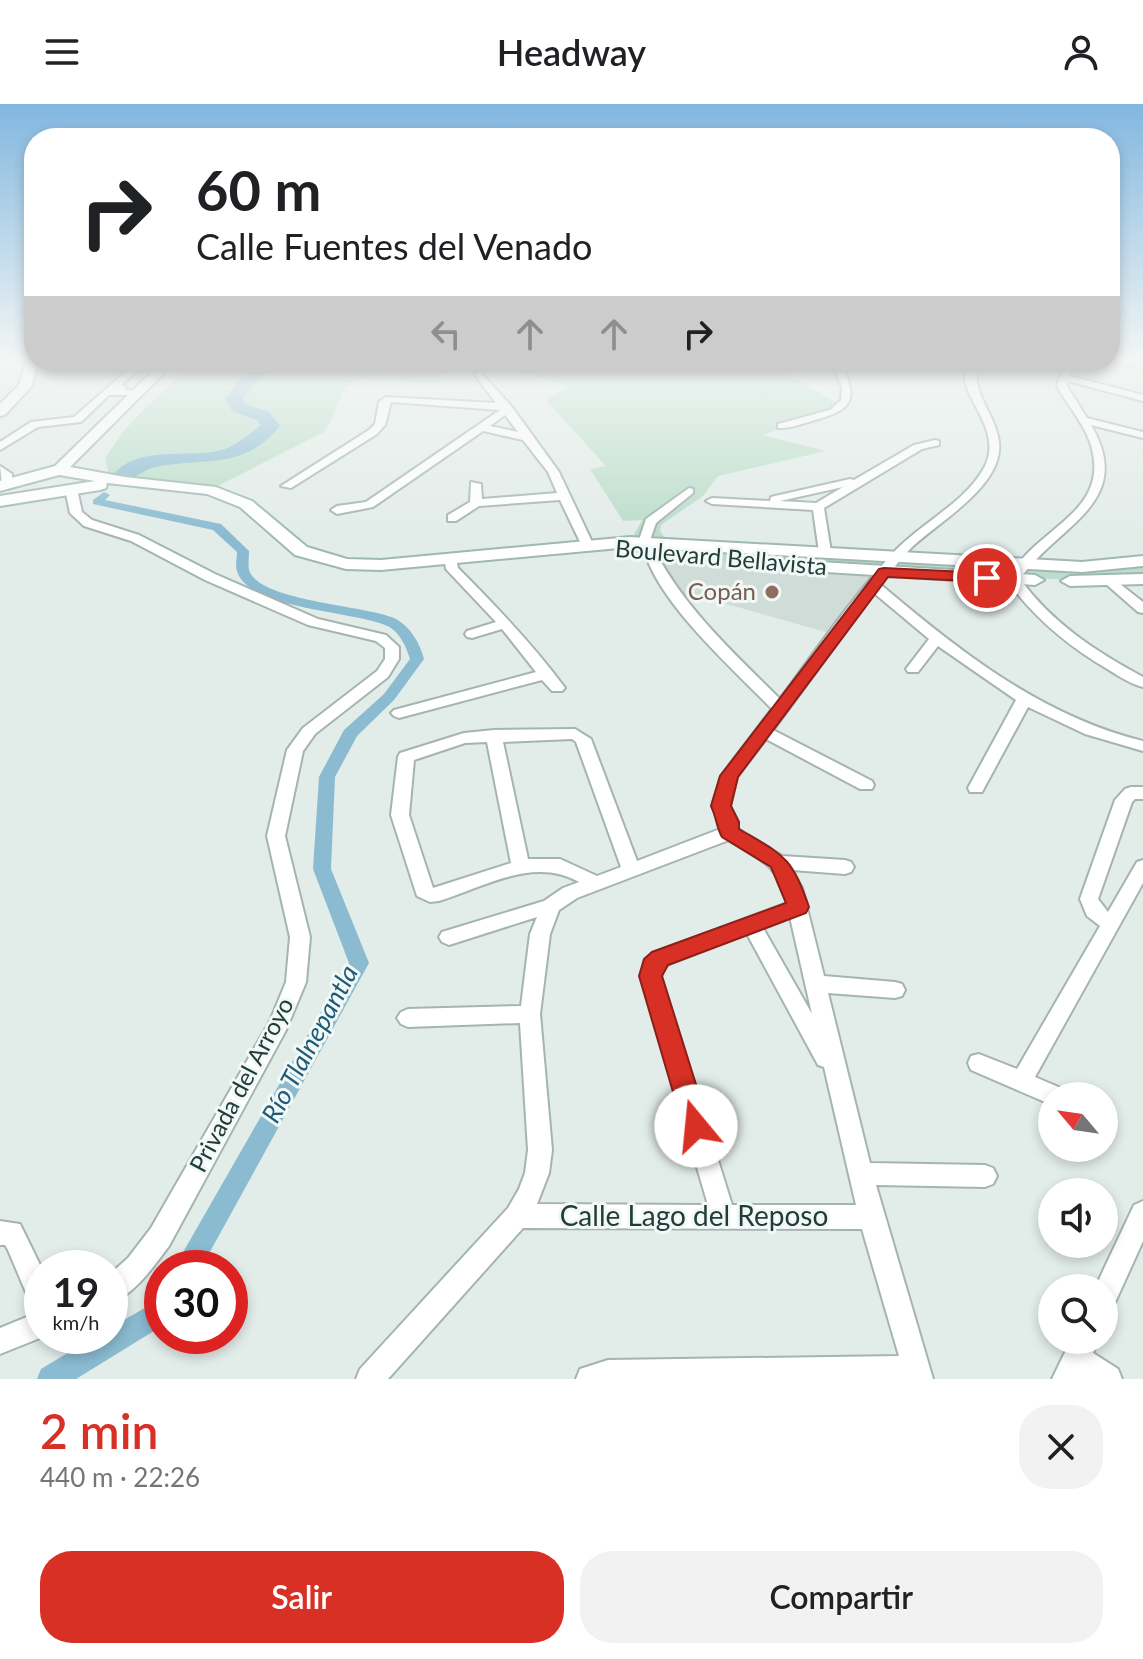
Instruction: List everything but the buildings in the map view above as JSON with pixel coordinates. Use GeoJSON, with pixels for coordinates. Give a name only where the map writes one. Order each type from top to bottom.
{"type":"FeatureCollection","features":[{"type":"Feature","properties":{"kind":"main road","name":"Boulevard Bellavista"},"geometry":{"type":"LineString","coordinates":[[59,470],[85,484]]}},
{"type":"Feature","properties":{"kind":"main road"},"geometry":{"type":"LineString","coordinates":[[4,488],[40,486],[59,470]]}},
{"type":"Feature","properties":{"kind":"main road","name":"Boulevard Bellavista"},"geometry":{"type":"LineString","coordinates":[[4,488],[121,482],[210,490],[246,504],[301,551],[346,564],[381,565],[587,544],[879,579],[1143,561]]}},
{"type":"Feature","properties":{"kind":"main road","name":"Boulevard Bellavista"},"geometry":{"type":"LineString","coordinates":[[648,550],[896,556],[1111,581],[1143,579]]}},
{"type":"Feature","properties":{"kind":"street"},"geometry":{"type":"LineString","coordinates":[[0,447],[35,424],[80,418]]}},
{"type":"Feature","properties":{"kind":"street"},"geometry":{"type":"LineString","coordinates":[[59,470],[110,418]]}},
{"type":"Feature","properties":{"kind":"street"},"geometry":{"type":"LineString","coordinates":[[287,486],[373,432],[380,425],[381,418]]}},
{"type":"Feature","properties":{"kind":"street"},"geometry":{"type":"LineString","coordinates":[[337,510],[369,505],[497,418]]}},
{"type":"Feature","properties":{"kind":"street"},"geometry":{"type":"LineString","coordinates":[[514,418],[553,472],[587,544]]}},
{"type":"Feature","properties":{"kind":"street"},"geometry":{"type":"LineString","coordinates":[[782,426],[814,418]]}},
{"type":"Feature","properties":{"kind":"street"},"geometry":{"type":"LineString","coordinates":[[729,832],[729,822],[721,806],[729,776],[896,556],[975,487],[993,461],[994,438],[985,418]]}},
{"type":"Feature","properties":{"kind":"street"},"geometry":{"type":"LineString","coordinates":[[1082,420],[1143,435]]}},
{"type":"Feature","properties":{"kind":"street"},"geometry":{"type":"LineString","coordinates":[[1082,420],[1097,448],[1098,488],[1076,520],[1017,571],[1029,603],[1059,631],[1099,660],[1143,683]]}},
{"type":"Feature","properties":{"kind":"street"},"geometry":{"type":"LineString","coordinates":[[485,428],[529,438]]}},
{"type":"Feature","properties":{"kind":"street"},"geometry":{"type":"LineString","coordinates":[[712,501],[818,507],[918,447],[935,443]]}},
{"type":"Feature","properties":{"kind":"street"},"geometry":{"type":"LineString","coordinates":[[758,503],[870,477]]}},
{"type":"Feature","properties":{"kind":"street","name":"Privada del Arroyo"},"geometry":{"type":"LineString","coordinates":[[85,484],[76,513],[88,523],[135,538],[210,577],[313,622],[381,638],[392,647],[392,659],[383,674],[309,731],[295,750],[276,836],[300,937],[296,982],[279,1024],[160,1237],[128,1275]]}},
{"type":"Feature","properties":{"kind":"street"},"geometry":{"type":"LineString","coordinates":[[475,484],[476,503]]}},
{"type":"Feature","properties":{"kind":"street"},"geometry":{"type":"LineString","coordinates":[[689,491],[650,522],[648,550],[656,572],[781,709]]}},
{"type":"Feature","properties":{"kind":"street"},"geometry":{"type":"LineString","coordinates":[[452,518],[476,503],[564,496]]}},
{"type":"Feature","properties":{"kind":"street"},"geometry":{"type":"LineString","coordinates":[[818,507],[825,552]]}},
{"type":"Feature","properties":{"kind":"street"},"geometry":{"type":"LineString","coordinates":[[450,558],[452,569],[505,624],[557,688]]}},
{"type":"Feature","properties":{"kind":"street"},"geometry":{"type":"LineString","coordinates":[[879,579],[934,643],[1024,700],[1087,730],[1143,746]]}},
{"type":"Feature","properties":{"kind":"street"},"geometry":{"type":"LineString","coordinates":[[1111,581],[1143,609]]}},
{"type":"Feature","properties":{"kind":"street"},"geometry":{"type":"LineString","coordinates":[[472,634],[505,624]]}},
{"type":"Feature","properties":{"kind":"street"},"geometry":{"type":"LineString","coordinates":[[913,669],[934,643]]}},
{"type":"Feature","properties":{"kind":"street"},"geometry":{"type":"LineString","coordinates":[[399,713],[546,674]]}},
{"type":"Feature","properties":{"kind":"street"},"geometry":{"type":"LineString","coordinates":[[976,788],[1024,700]]}},
{"type":"Feature","properties":{"kind":"street"},"geometry":{"type":"LineString","coordinates":[[764,732],[866,785]]}},
{"type":"Feature","properties":{"kind":"street"},"geometry":{"type":"LineString","coordinates":[[595,883],[552,864],[521,868],[439,894],[430,895],[424,891],[400,815],[406,757],[464,738],[575,734],[583,739],[631,870]]}},
{"type":"Feature","properties":{"kind":"street"},"geometry":{"type":"LineString","coordinates":[[494,735],[521,868]]}},
{"type":"Feature","properties":{"kind":"street"},"geometry":{"type":"LineString","coordinates":[[1111,923],[1096,914],[1090,907],[1089,899],[1124,800],[1131,793],[1143,793]]}},
{"type":"Feature","properties":{"kind":"street"},"geometry":{"type":"LineString","coordinates":[[590,1379],[608,1374],[917,1374],[871,1217],[798,907],[787,874],[778,862],[729,832]]}},
{"type":"Feature","properties":{"kind":"street"},"geometry":{"type":"LineString","coordinates":[[449,937],[551,906],[570,893],[729,832]]}},
{"type":"Feature","properties":{"kind":"street"},"geometry":{"type":"LineString","coordinates":[[778,862],[845,867]]}},
{"type":"Feature","properties":{"kind":"street"},"geometry":{"type":"LineString","coordinates":[[1022,1080],[1143,867]]}},
{"type":"Feature","properties":{"kind":"street"},"geometry":{"type":"LineString","coordinates":[[370,1379],[517,1216],[537,1173],[540,1150],[530,1014],[540,934],[551,906]]}},
{"type":"Feature","properties":{"kind":"street"},"geometry":{"type":"LineString","coordinates":[[724,1217],[651,976],[652,966],[660,959],[798,907]]}},
{"type":"Feature","properties":{"kind":"street"},"geometry":{"type":"LineString","coordinates":[[752,925],[837,1077]]}},
{"type":"Feature","properties":{"kind":"street"},"geometry":{"type":"LineString","coordinates":[[815,984],[895,990]]}},
{"type":"Feature","properties":{"kind":"street"},"geometry":{"type":"LineString","coordinates":[[408,1018],[530,1014]]}},
{"type":"Feature","properties":{"kind":"street"},"geometry":{"type":"LineString","coordinates":[[979,1063],[1038,1088]]}},
{"type":"Feature","properties":{"kind":"street"},"geometry":{"type":"LineString","coordinates":[[861,1174],[985,1176]]}},
{"type":"Feature","properties":{"kind":"street"},"geometry":{"type":"LineString","coordinates":[[1115,1274],[1143,1213]]}},
{"type":"Feature","properties":{"kind":"street","name":"Calle Lago del Reposo"},"geometry":{"type":"LineString","coordinates":[[517,1216],[871,1217]]}},
{"type":"Feature","properties":{"kind":"street"},"geometry":{"type":"LineString","coordinates":[[0,1233],[11,1233],[24,1258]]}},
{"type":"Feature","properties":{"kind":"street"},"geometry":{"type":"LineString","coordinates":[[0,1341],[24,1331]]}},
{"type":"Feature","properties":{"kind":"street"},"geometry":{"type":"LineString","coordinates":[[1076,1359],[1108,1379]]}},
{"type":"Feature","properties":{"kind":"shaded area","name":"Copán"},"geometry":{"type":"Polygon","coordinates":[[[652,556],[884,573],[836,635],[716,601],[678,598],[652,556]]]}},
{"type":"Feature","properties":{"kind":"green space"},"geometry":{"type":"Polygon","coordinates":[[[136,418],[332,418],[324,432],[210,490],[110,480],[105,458],[136,418]]]}},
{"type":"Feature","properties":{"kind":"green space"},"geometry":{"type":"Polygon","coordinates":[[[562,418],[811,418],[763,435],[826,451],[718,476],[703,496],[661,525],[660,531],[669,544],[1021,564],[1143,561],[1143,579],[1111,581],[884,573],[652,556],[587,544],[630,542],[642,520],[623,521],[590,469],[606,466],[562,418]]]}},
{"type":"Feature","properties":{"kind":"waterway","name":"Río Tlalnepantla"},"geometry":{"type":"LineString","coordinates":[[122,476],[134,468],[158,461],[210,458],[237,450],[271,426],[264,418]]}},
{"type":"Feature","properties":{"kind":"waterway","name":"Río Tlalnepantla"},"geometry":{"type":"LineString","coordinates":[[104,495],[97,502],[217,527],[243,551],[243,571],[253,584],[284,598],[392,622],[412,642],[417,659],[389,697],[350,733],[327,777],[322,869],[359,963],[197,1250]]}},
{"type":"Feature","properties":{"kind":"waterway","name":"Río Tlalnepantla"},"geometry":{"type":"LineString","coordinates":[[51,1379],[144,1322]]}},
{"type":"Feature","properties":{"kind":"place","name":"Copán"},"geometry":{"type":"Point","coordinates":[772,592]}},
{"type":"Feature","properties":{"kind":"route"},"geometry":{"type":"LineString","coordinates":[[696,1126],[651,976],[652,966],[660,959],[798,907],[787,874],[778,862],[729,832],[729,822],[721,806],[729,776],[884,573],[987,578]]}}]}
